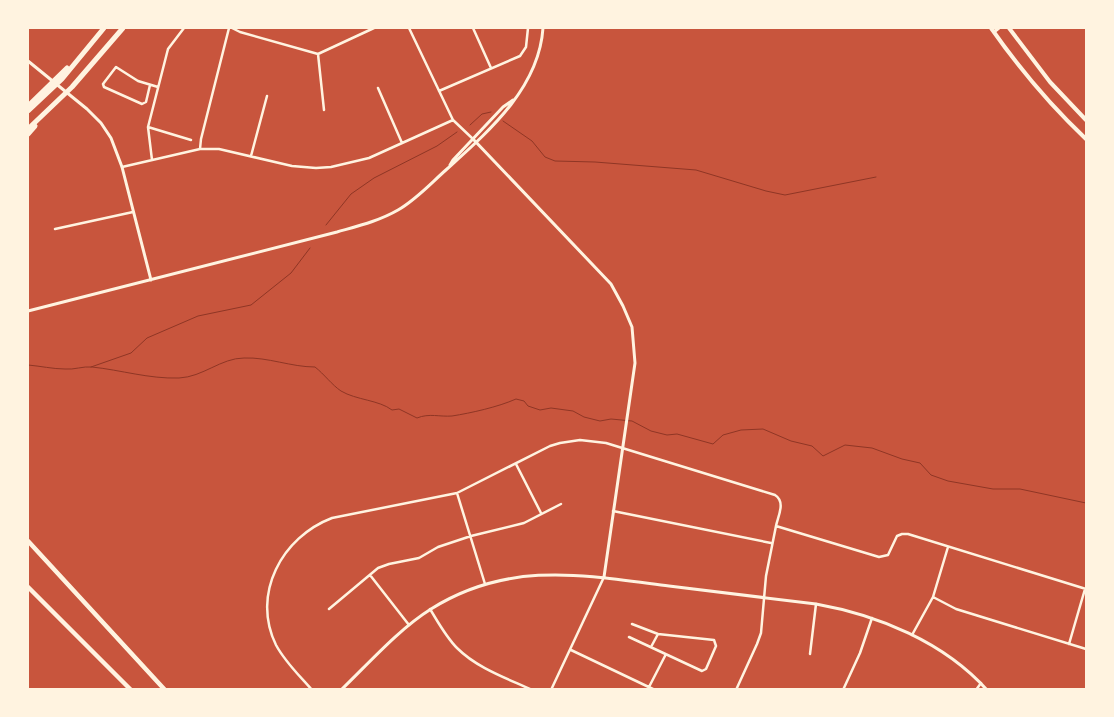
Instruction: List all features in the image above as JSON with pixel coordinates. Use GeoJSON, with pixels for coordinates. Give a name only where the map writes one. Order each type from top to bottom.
{"type":"FeatureCollection","features":[{"type":"Feature","properties":{"kind":"highway"},"geometry":{"type":"LineString","coordinates":[[28,111],[104,28]]}},
{"type":"Feature","properties":{"kind":"highway"},"geometry":{"type":"LineString","coordinates":[[28,129],[72,87],[123,28]]}},
{"type":"Feature","properties":{"kind":"highway"},"geometry":{"type":"LineString","coordinates":[[28,106],[48,90]]}},
{"type":"Feature","properties":{"kind":"highway"},"geometry":{"type":"LineString","coordinates":[[28,134],[54,105]]}},
{"type":"Feature","properties":{"kind":"main road"},"geometry":{"type":"LineString","coordinates":[[1009,28],[1050,82],[1086,120]]}},
{"type":"Feature","properties":{"kind":"main road"},"geometry":{"type":"LineString","coordinates":[[993,30],[1022,71],[1086,139]]}},
{"type":"Feature","properties":{"kind":"main road"},"geometry":{"type":"LineString","coordinates":[[28,541],[165,690]]}},
{"type":"Feature","properties":{"kind":"main road"},"geometry":{"type":"LineString","coordinates":[[28,588],[131,690]]}},
{"type":"Feature","properties":{"kind":"street"},"geometry":{"type":"LineString","coordinates":[[152,160],[148,127],[170,46],[184,28]]}},
{"type":"Feature","properties":{"kind":"street"},"geometry":{"type":"LineString","coordinates":[[200,149],[201,139],[231,28],[318,54],[374,28]]}},
{"type":"Feature","properties":{"kind":"street"},"geometry":{"type":"LineString","coordinates":[[408,28],[453,120],[611,284],[624,306],[632,327],[635,352],[634,375],[604,578],[551,690]]}},
{"type":"Feature","properties":{"kind":"street"},"geometry":{"type":"LineString","coordinates":[[473,28],[491,68]]}},
{"type":"Feature","properties":{"kind":"street"},"geometry":{"type":"LineString","coordinates":[[439,91],[522,53],[527,42],[528,28]]}},
{"type":"Feature","properties":{"kind":"street"},"geometry":{"type":"LineString","coordinates":[[28,311],[370,222],[390,214],[410,203],[428,189],[474,141],[503,115],[532,71],[539,50],[543,28]]}},
{"type":"Feature","properties":{"kind":"street"},"geometry":{"type":"LineString","coordinates":[[993,30],[1000,28]]}},
{"type":"Feature","properties":{"kind":"street"},"geometry":{"type":"LineString","coordinates":[[318,54],[324,110]]}},
{"type":"Feature","properties":{"kind":"street"},"geometry":{"type":"LineString","coordinates":[[28,61],[87,109],[111,138],[122,167],[151,280]]}},
{"type":"Feature","properties":{"kind":"street"},"geometry":{"type":"LineString","coordinates":[[150,85],[146,102],[142,104],[106,88],[103,84],[116,68],[136,80],[158,87]]}},
{"type":"Feature","properties":{"kind":"street"},"geometry":{"type":"LineString","coordinates":[[378,88],[402,143]]}},
{"type":"Feature","properties":{"kind":"street"},"geometry":{"type":"LineString","coordinates":[[251,156],[267,96]]}},
{"type":"Feature","properties":{"kind":"street"},"geometry":{"type":"LineString","coordinates":[[122,167],[200,149],[223,149],[300,167],[331,167],[368,158],[453,120]]}},
{"type":"Feature","properties":{"kind":"street"},"geometry":{"type":"LineString","coordinates":[[148,127],[191,140]]}},
{"type":"Feature","properties":{"kind":"street"},"geometry":{"type":"LineString","coordinates":[[55,230],[133,212]]}},
{"type":"Feature","properties":{"kind":"street"},"geometry":{"type":"LineString","coordinates":[[312,690],[289,665],[281,653],[274,640],[267,607],[272,580],[280,560],[305,532],[332,518],[457,493],[550,446],[589,440],[622,448],[777,496],[781,504],[766,576],[759,638],[736,690]]}},
{"type":"Feature","properties":{"kind":"street"},"geometry":{"type":"LineString","coordinates":[[516,464],[541,514]]}},
{"type":"Feature","properties":{"kind":"street"},"geometry":{"type":"LineString","coordinates":[[457,493],[485,584]]}},
{"type":"Feature","properties":{"kind":"street"},"geometry":{"type":"LineString","coordinates":[[328,609],[369,575],[384,566],[420,558],[438,547],[470,536],[524,523],[561,504]]}},
{"type":"Feature","properties":{"kind":"street"},"geometry":{"type":"LineString","coordinates":[[613,511],[772,543]]}},
{"type":"Feature","properties":{"kind":"street"},"geometry":{"type":"LineString","coordinates":[[776,526],[879,557],[888,555],[895,538],[902,534],[908,534],[1086,589],[1069,644]]}},
{"type":"Feature","properties":{"kind":"street"},"geometry":{"type":"LineString","coordinates":[[912,635],[933,597],[948,547]]}},
{"type":"Feature","properties":{"kind":"street"},"geometry":{"type":"LineString","coordinates":[[341,690],[410,625],[430,609],[462,592],[485,584],[511,577],[544,574],[604,578],[816,604],[872,618],[912,635],[954,661],[982,683],[987,690]]}},
{"type":"Feature","properties":{"kind":"street"},"geometry":{"type":"LineString","coordinates":[[369,575],[410,625]]}},
{"type":"Feature","properties":{"kind":"street"},"geometry":{"type":"LineString","coordinates":[[933,597],[956,610],[1086,649]]}},
{"type":"Feature","properties":{"kind":"street"},"geometry":{"type":"LineString","coordinates":[[810,654],[816,604]]}},
{"type":"Feature","properties":{"kind":"street"},"geometry":{"type":"LineString","coordinates":[[430,609],[454,645],[467,657],[482,667],[532,690]]}},
{"type":"Feature","properties":{"kind":"street"},"geometry":{"type":"LineString","coordinates":[[843,690],[860,653],[872,618]]}},
{"type":"Feature","properties":{"kind":"street"},"geometry":{"type":"LineString","coordinates":[[629,637],[703,671],[716,646],[716,642],[712,640],[658,634],[632,624]]}},
{"type":"Feature","properties":{"kind":"street"},"geometry":{"type":"LineString","coordinates":[[651,647],[658,634]]}},
{"type":"Feature","properties":{"kind":"street"},"geometry":{"type":"LineString","coordinates":[[571,650],[655,690]]}},
{"type":"Feature","properties":{"kind":"street"},"geometry":{"type":"LineString","coordinates":[[649,687],[666,654]]}},
{"type":"Feature","properties":{"kind":"street"},"geometry":{"type":"LineString","coordinates":[[976,690],[982,683]]}},
{"type":"Feature","properties":{"kind":"waterway"},"geometry":{"type":"LineString","coordinates":[[470,125],[482,114],[491,112]]}},
{"type":"Feature","properties":{"kind":"waterway"},"geometry":{"type":"LineString","coordinates":[[503,121],[532,141],[545,157],[555,161],[595,162],[696,170],[785,195],[876,177]]}},
{"type":"Feature","properties":{"kind":"waterway"},"geometry":{"type":"LineString","coordinates":[[326,225],[351,194],[374,178],[437,146],[457,132]]}},
{"type":"Feature","properties":{"kind":"waterway"},"geometry":{"type":"LineString","coordinates":[[91,367],[131,353],[147,338],[198,316],[251,305],[291,273],[310,248]]}},
{"type":"Feature","properties":{"kind":"waterway"},"geometry":{"type":"LineString","coordinates":[[28,365],[56,369],[92,367],[146,376],[179,378],[188,377],[236,359],[262,359],[315,367],[341,391],[381,404],[392,410],[399,409],[417,418],[452,416],[493,407],[516,399],[524,401],[528,406],[540,410],[551,408],[573,411],[584,417],[600,421],[611,419],[632,421],[651,431],[667,435],[677,434],[713,444],[723,435],[741,430],[763,429],[791,441],[812,446],[823,456],[845,445],[872,448],[902,459],[920,463],[931,475],[948,481],[993,489],[1020,489],[1086,503]]}}]}
